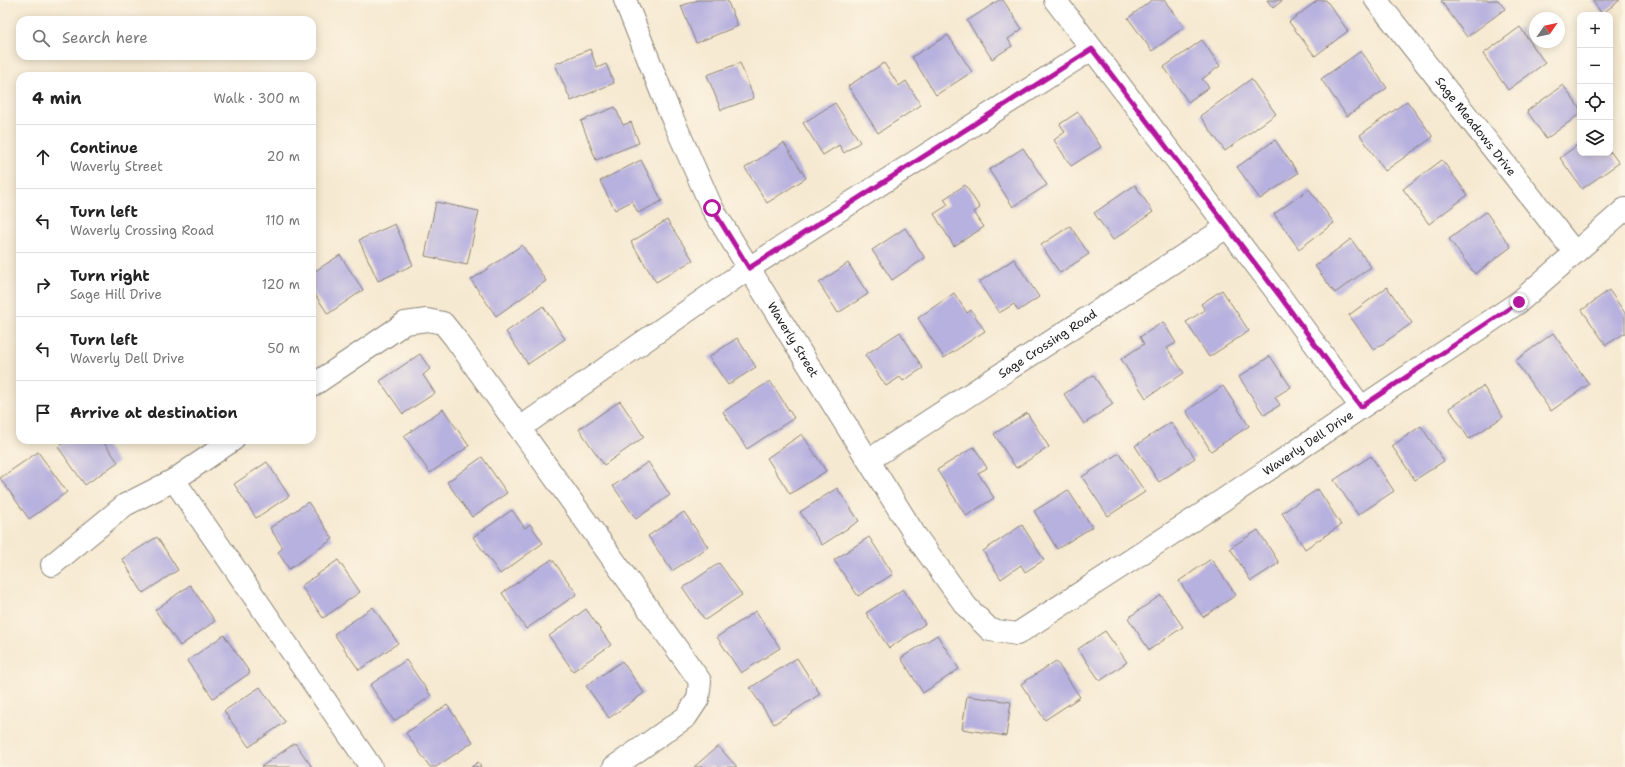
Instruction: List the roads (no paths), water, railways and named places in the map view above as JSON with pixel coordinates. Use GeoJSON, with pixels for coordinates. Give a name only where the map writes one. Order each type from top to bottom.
{"type":"FeatureCollection","features":[{"type":"Feature","properties":{"kind":"street","name":"Waverly Street"},"geometry":{"type":"LineString","coordinates":[[625,0],[667,106],[712,208],[749,268],[915,535],[966,606],[990,630],[1017,634]]}},
{"type":"Feature","properties":{"kind":"street"},"geometry":{"type":"LineString","coordinates":[[1055,0],[1361,407]]}},
{"type":"Feature","properties":{"kind":"street","name":"Sage Meadows Drive"},"geometry":{"type":"LineString","coordinates":[[1376,0],[1575,253]]}},
{"type":"Feature","properties":{"kind":"street"},"geometry":{"type":"LineString","coordinates":[[520,428],[749,268],[1092,49]]}},
{"type":"Feature","properties":{"kind":"street","name":"Waverly Dell Drive"},"geometry":{"type":"LineString","coordinates":[[1017,634],[1202,514],[1519,302],[1625,209]]}},
{"type":"Feature","properties":{"kind":"street","name":"Sage Crossing Road"},"geometry":{"type":"LineString","coordinates":[[869,460],[1227,227]]}},
{"type":"Feature","properties":{"kind":"street"},"geometry":{"type":"LineString","coordinates":[[316,383],[405,323],[427,320],[443,323],[455,338],[700,681],[698,699],[686,717],[614,767]]}},
{"type":"Feature","properties":{"kind":"street"},"geometry":{"type":"LineString","coordinates":[[52,565],[125,505],[174,480],[226,444]]}},
{"type":"Feature","properties":{"kind":"street"},"geometry":{"type":"LineString","coordinates":[[174,480],[372,767]]}}]}
